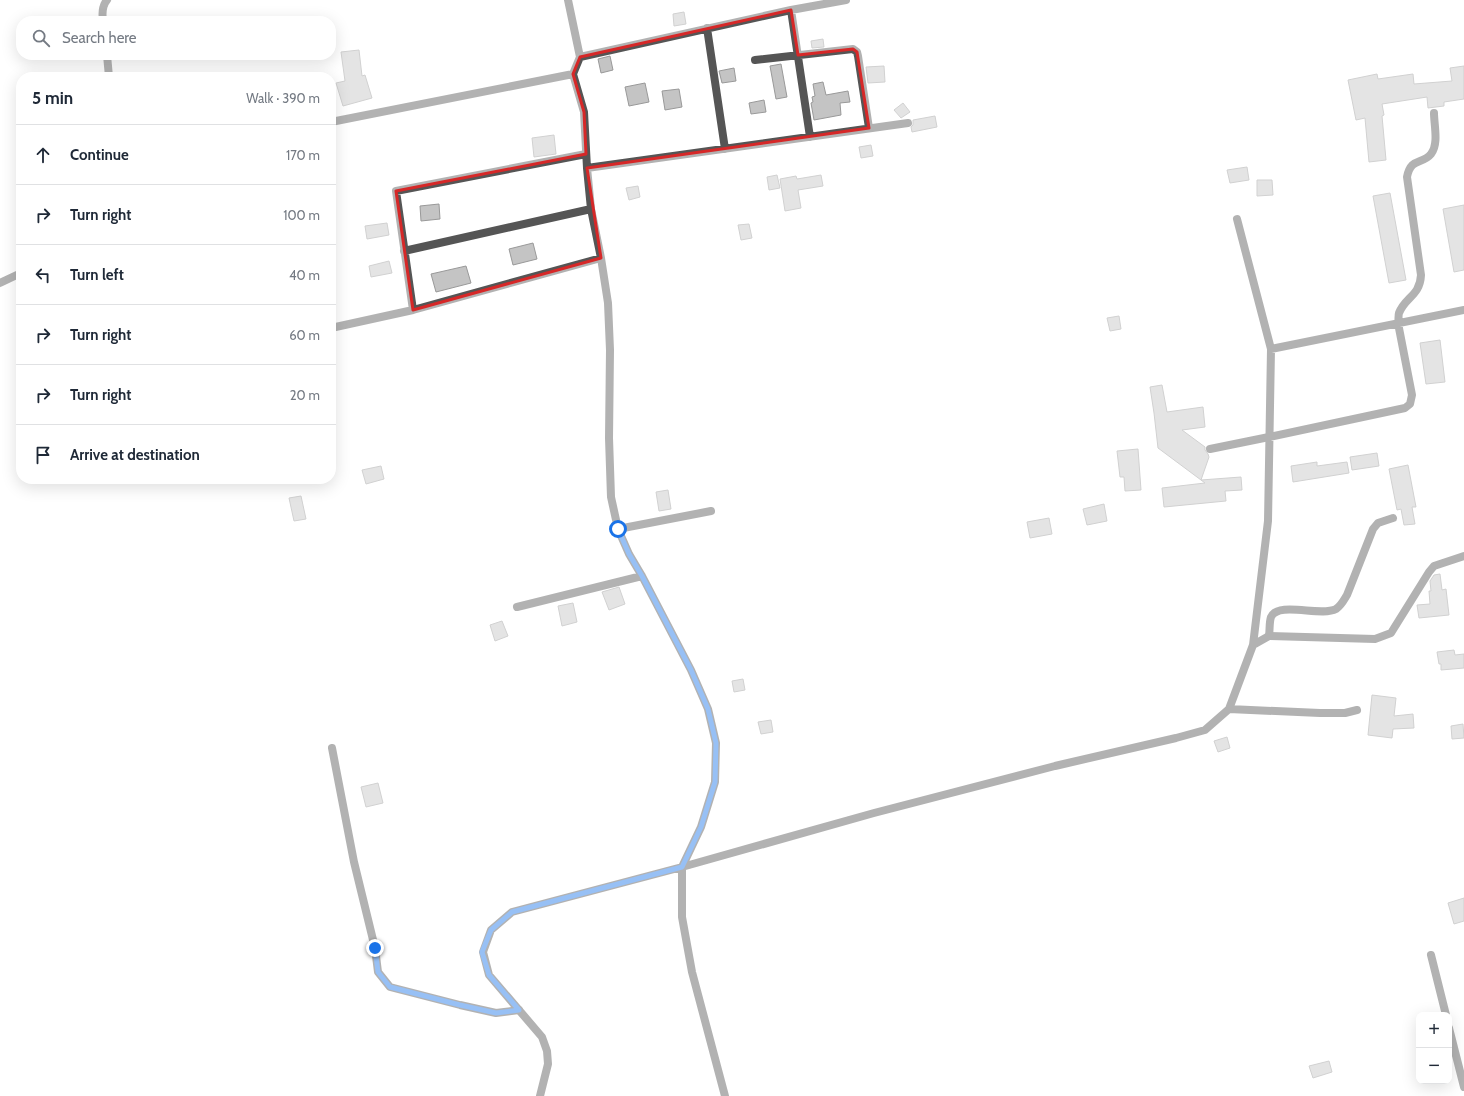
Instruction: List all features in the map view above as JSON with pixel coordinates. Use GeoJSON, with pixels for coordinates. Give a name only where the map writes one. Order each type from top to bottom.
{"type":"FeatureCollection","features":[{"type":"Feature","properties":{"kind":"street"},"geometry":{"type":"LineString","coordinates":[[568,0],[580,57],[573,74],[584,112],[587,168],[592,208],[608,303],[610,350],[609,438],[611,497],[618,529],[629,554],[691,670],[708,709],[716,743],[715,782],[701,827],[682,867],[682,917],[692,972],[725,1096]]}},
{"type":"Feature","properties":{"kind":"street"},"geometry":{"type":"LineString","coordinates":[[580,57],[707,28],[846,0]]}},
{"type":"Feature","properties":{"kind":"street"},"geometry":{"type":"LineString","coordinates":[[102,16],[105,1]]}},
{"type":"Feature","properties":{"kind":"street"},"geometry":{"type":"LineString","coordinates":[[791,10],[810,137]]}},
{"type":"Feature","properties":{"kind":"street"},"geometry":{"type":"LineString","coordinates":[[707,28],[724,149]]}},
{"type":"Feature","properties":{"kind":"street"},"geometry":{"type":"LineString","coordinates":[[755,60],[853,49],[857,52],[870,128]]}},
{"type":"Feature","properties":{"kind":"street"},"geometry":{"type":"LineString","coordinates":[[107,60],[108,72]]}},
{"type":"Feature","properties":{"kind":"street"},"geometry":{"type":"LineString","coordinates":[[336,121],[573,74]]}},
{"type":"Feature","properties":{"kind":"street"},"geometry":{"type":"LineString","coordinates":[[1210,449],[1405,408],[1410,404],[1412,395],[1398,323],[1399,314],[1418,289],[1421,275],[1407,177],[1408,171],[1412,164],[1430,155],[1433,150],[1435,144],[1434,113]]}},
{"type":"Feature","properties":{"kind":"street"},"geometry":{"type":"LineString","coordinates":[[587,168],[908,123]]}},
{"type":"Feature","properties":{"kind":"street"},"geometry":{"type":"LineString","coordinates":[[413,310],[396,191],[586,154]]}},
{"type":"Feature","properties":{"kind":"street"},"geometry":{"type":"LineString","coordinates":[[404,251],[592,208]]}},
{"type":"Feature","properties":{"kind":"street"},"geometry":{"type":"LineString","coordinates":[[540,1096],[548,1064],[542,1037],[489,975],[482,952],[491,930],[512,912],[682,867],[889,809],[1055,766],[1206,730],[1229,709],[1253,645],[1268,521],[1271,349],[1237,219]]}},
{"type":"Feature","properties":{"kind":"street"},"geometry":{"type":"LineString","coordinates":[[336,327],[413,310],[601,258]]}},
{"type":"Feature","properties":{"kind":"street"},"geometry":{"type":"LineString","coordinates":[[0,284],[16,276]]}},
{"type":"Feature","properties":{"kind":"street"},"geometry":{"type":"LineString","coordinates":[[1271,349],[1464,310]]}},
{"type":"Feature","properties":{"kind":"street"},"geometry":{"type":"LineString","coordinates":[[618,529],[711,511]]}},
{"type":"Feature","properties":{"kind":"street"},"geometry":{"type":"LineString","coordinates":[[1269,636],[1271,618],[1274,613],[1281,610],[1324,611],[1335,609],[1342,604],[1373,528],[1378,523],[1393,518]]}},
{"type":"Feature","properties":{"kind":"street"},"geometry":{"type":"LineString","coordinates":[[1253,645],[1269,636],[1375,639],[1391,633],[1428,572],[1434,566],[1464,556]]}},
{"type":"Feature","properties":{"kind":"street"},"geometry":{"type":"LineString","coordinates":[[517,607],[642,576]]}},
{"type":"Feature","properties":{"kind":"street"},"geometry":{"type":"LineString","coordinates":[[1229,709],[1320,714],[1345,713],[1357,710]]}},
{"type":"Feature","properties":{"kind":"street"},"geometry":{"type":"LineString","coordinates":[[332,748],[354,862],[375,948],[378,972],[390,987],[496,1013],[519,1010]]}},
{"type":"Feature","properties":{"kind":"street"},"geometry":{"type":"LineString","coordinates":[[1431,955],[1445,1012]]}},
{"type":"Feature","properties":{"kind":"street"},"geometry":{"type":"LineString","coordinates":[[1452,1037],[1461,1064],[1464,1087]]}},
{"type":"Feature","properties":{"kind":"highlighted area"},"geometry":{"type":"Polygon","coordinates":[[[791,10],[798,55],[853,49],[857,52],[869,128],[587,168],[601,258],[413,310],[396,191],[586,154],[584,112],[573,74],[580,57],[791,10]]]}},
{"type":"Feature","properties":{"kind":"building"},"geometry":{"type":"Polygon","coordinates":[[[684,12],[686,24],[674,26],[673,14],[684,12]]]}},
{"type":"Feature","properties":{"kind":"building"},"geometry":{"type":"Polygon","coordinates":[[[823,39],[824,47],[812,48],[811,41],[823,39]]]}},
{"type":"Feature","properties":{"kind":"building"},"geometry":{"type":"Polygon","coordinates":[[[359,50],[362,76],[365,75],[372,98],[343,106],[336,83],[345,81],[341,52],[359,50]]]}},
{"type":"Feature","properties":{"kind":"building"},"geometry":{"type":"Polygon","coordinates":[[[610,56],[613,70],[601,73],[598,59],[610,56]]]}},
{"type":"Feature","properties":{"kind":"building"},"geometry":{"type":"Polygon","coordinates":[[[781,64],[787,97],[776,99],[770,66],[781,64]]]}},
{"type":"Feature","properties":{"kind":"building"},"geometry":{"type":"Polygon","coordinates":[[[884,66],[885,82],[868,83],[866,67],[884,66]]]}},
{"type":"Feature","properties":{"kind":"building"},"geometry":{"type":"Polygon","coordinates":[[[1464,66],[1464,99],[1444,102],[1444,106],[1428,108],[1427,97],[1382,104],[1384,115],[1382,116],[1386,160],[1369,162],[1365,118],[1356,120],[1348,80],[1377,74],[1378,79],[1413,74],[1414,84],[1452,81],[1450,68],[1464,66]]]}},
{"type":"Feature","properties":{"kind":"building"},"geometry":{"type":"Polygon","coordinates":[[[734,68],[736,81],[722,83],[719,71],[734,68]]]}},
{"type":"Feature","properties":{"kind":"building"},"geometry":{"type":"Polygon","coordinates":[[[823,82],[826,95],[848,91],[850,102],[840,103],[841,115],[814,120],[811,103],[813,102],[812,97],[815,96],[813,84],[823,82]]]}},
{"type":"Feature","properties":{"kind":"building"},"geometry":{"type":"Polygon","coordinates":[[[645,83],[649,102],[629,106],[625,87],[645,83]]]}},
{"type":"Feature","properties":{"kind":"building"},"geometry":{"type":"Polygon","coordinates":[[[679,89],[682,107],[665,110],[662,91],[679,89]]]}},
{"type":"Feature","properties":{"kind":"building"},"geometry":{"type":"Polygon","coordinates":[[[764,100],[766,112],[751,114],[749,103],[764,100]]]}},
{"type":"Feature","properties":{"kind":"building"},"geometry":{"type":"Polygon","coordinates":[[[903,103],[910,112],[901,118],[894,110],[903,103]]]}},
{"type":"Feature","properties":{"kind":"building"},"geometry":{"type":"Polygon","coordinates":[[[935,116],[937,127],[912,132],[911,127],[913,125],[913,120],[935,116]]]}},
{"type":"Feature","properties":{"kind":"building"},"geometry":{"type":"Polygon","coordinates":[[[554,135],[556,154],[534,157],[532,138],[554,135]]]}},
{"type":"Feature","properties":{"kind":"building"},"geometry":{"type":"Polygon","coordinates":[[[871,145],[873,156],[861,158],[859,147],[871,145]]]}},
{"type":"Feature","properties":{"kind":"building"},"geometry":{"type":"Polygon","coordinates":[[[1247,167],[1249,180],[1230,183],[1227,170],[1247,167]]]}},
{"type":"Feature","properties":{"kind":"building"},"geometry":{"type":"Polygon","coordinates":[[[777,175],[780,188],[769,190],[767,177],[777,175]]]}},
{"type":"Feature","properties":{"kind":"building"},"geometry":{"type":"Polygon","coordinates":[[[821,175],[823,186],[798,190],[801,208],[785,211],[780,179],[796,176],[797,179],[821,175]]]}},
{"type":"Feature","properties":{"kind":"building"},"geometry":{"type":"Polygon","coordinates":[[[1257,180],[1272,180],[1273,195],[1257,196],[1257,180]]]}},
{"type":"Feature","properties":{"kind":"building"},"geometry":{"type":"Polygon","coordinates":[[[638,186],[640,197],[629,200],[626,188],[638,186]]]}},
{"type":"Feature","properties":{"kind":"building"},"geometry":{"type":"Polygon","coordinates":[[[1390,193],[1406,280],[1389,283],[1373,196],[1390,193]]]}},
{"type":"Feature","properties":{"kind":"building"},"geometry":{"type":"Polygon","coordinates":[[[439,204],[440,219],[421,221],[420,206],[439,204]]]}},
{"type":"Feature","properties":{"kind":"building"},"geometry":{"type":"Polygon","coordinates":[[[1464,205],[1464,270],[1454,272],[1443,209],[1464,205]]]}},
{"type":"Feature","properties":{"kind":"building"},"geometry":{"type":"Polygon","coordinates":[[[387,223],[389,235],[367,239],[365,226],[387,223]]]}},
{"type":"Feature","properties":{"kind":"building"},"geometry":{"type":"Polygon","coordinates":[[[749,224],[752,238],[741,240],[738,225],[749,224]]]}},
{"type":"Feature","properties":{"kind":"building"},"geometry":{"type":"Polygon","coordinates":[[[533,243],[537,259],[513,265],[509,249],[533,243]]]}},
{"type":"Feature","properties":{"kind":"building"},"geometry":{"type":"Polygon","coordinates":[[[389,261],[392,273],[371,277],[369,266],[389,261]]]}},
{"type":"Feature","properties":{"kind":"building"},"geometry":{"type":"Polygon","coordinates":[[[466,266],[471,283],[436,292],[431,274],[466,266]]]}},
{"type":"Feature","properties":{"kind":"building"},"geometry":{"type":"Polygon","coordinates":[[[1119,316],[1121,329],[1110,331],[1107,318],[1119,316]]]}},
{"type":"Feature","properties":{"kind":"building"},"geometry":{"type":"Polygon","coordinates":[[[1440,340],[1445,382],[1426,384],[1420,343],[1440,340]]]}},
{"type":"Feature","properties":{"kind":"building"},"geometry":{"type":"Polygon","coordinates":[[[1162,385],[1167,412],[1203,407],[1205,427],[1182,430],[1205,447],[1208,454],[1209,457],[1201,480],[1158,448],[1150,387],[1162,385]]]}},
{"type":"Feature","properties":{"kind":"building"},"geometry":{"type":"Polygon","coordinates":[[[1138,449],[1141,490],[1125,491],[1124,477],[1120,477],[1117,451],[1138,449]]]}},
{"type":"Feature","properties":{"kind":"building"},"geometry":{"type":"Polygon","coordinates":[[[1377,453],[1379,466],[1352,470],[1350,457],[1377,453]]]}},
{"type":"Feature","properties":{"kind":"building"},"geometry":{"type":"Polygon","coordinates":[[[1317,462],[1317,466],[1347,462],[1349,473],[1293,482],[1291,466],[1317,462]]]}},
{"type":"Feature","properties":{"kind":"building"},"geometry":{"type":"Polygon","coordinates":[[[1408,465],[1416,507],[1412,507],[1415,524],[1404,525],[1401,509],[1397,510],[1389,469],[1408,465]]]}},
{"type":"Feature","properties":{"kind":"building"},"geometry":{"type":"Polygon","coordinates":[[[381,466],[384,479],[366,484],[362,470],[381,466]]]}},
{"type":"Feature","properties":{"kind":"building"},"geometry":{"type":"Polygon","coordinates":[[[1241,477],[1242,490],[1225,491],[1226,501],[1164,507],[1162,488],[1205,483],[1201,480],[1241,477]]]}},
{"type":"Feature","properties":{"kind":"building"},"geometry":{"type":"Polygon","coordinates":[[[668,490],[671,509],[659,511],[656,492],[668,490]]]}},
{"type":"Feature","properties":{"kind":"building"},"geometry":{"type":"Polygon","coordinates":[[[301,496],[306,519],[294,521],[289,498],[301,496]]]}},
{"type":"Feature","properties":{"kind":"building"},"geometry":{"type":"Polygon","coordinates":[[[1104,504],[1107,521],[1087,525],[1083,509],[1104,504]]]}},
{"type":"Feature","properties":{"kind":"building"},"geometry":{"type":"Polygon","coordinates":[[[1049,518],[1052,534],[1030,538],[1027,522],[1049,518]]]}},
{"type":"Feature","properties":{"kind":"building"},"geometry":{"type":"Polygon","coordinates":[[[1440,574],[1442,590],[1446,589],[1449,615],[1419,618],[1417,605],[1430,604],[1430,581],[1434,575],[1440,574]]]}},
{"type":"Feature","properties":{"kind":"building"},"geometry":{"type":"Polygon","coordinates":[[[619,587],[625,604],[609,610],[602,592],[619,587]]]}},
{"type":"Feature","properties":{"kind":"building"},"geometry":{"type":"Polygon","coordinates":[[[573,603],[577,622],[562,626],[558,606],[573,603]]]}},
{"type":"Feature","properties":{"kind":"building"},"geometry":{"type":"Polygon","coordinates":[[[502,621],[508,636],[495,641],[490,625],[502,621]]]}},
{"type":"Feature","properties":{"kind":"building"},"geometry":{"type":"Polygon","coordinates":[[[1454,650],[1455,655],[1464,654],[1464,668],[1441,670],[1441,664],[1439,664],[1437,652],[1454,650]]]}},
{"type":"Feature","properties":{"kind":"building"},"geometry":{"type":"Polygon","coordinates":[[[743,679],[745,690],[734,692],[732,681],[743,679]]]}},
{"type":"Feature","properties":{"kind":"building"},"geometry":{"type":"Polygon","coordinates":[[[1372,695],[1396,698],[1394,716],[1413,714],[1414,728],[1393,729],[1392,738],[1368,735],[1372,695]]]}},
{"type":"Feature","properties":{"kind":"building"},"geometry":{"type":"Polygon","coordinates":[[[771,720],[773,732],[761,734],[758,722],[771,720]]]}},
{"type":"Feature","properties":{"kind":"building"},"geometry":{"type":"Polygon","coordinates":[[[1463,724],[1464,738],[1452,739],[1451,726],[1463,724]]]}},
{"type":"Feature","properties":{"kind":"building"},"geometry":{"type":"Polygon","coordinates":[[[1227,737],[1230,748],[1218,752],[1214,741],[1227,737]]]}},
{"type":"Feature","properties":{"kind":"building"},"geometry":{"type":"Polygon","coordinates":[[[378,783],[383,803],[366,807],[361,787],[378,783]]]}},
{"type":"Feature","properties":{"kind":"building"},"geometry":{"type":"Polygon","coordinates":[[[1464,898],[1464,921],[1454,924],[1448,903],[1464,898]]]}},
{"type":"Feature","properties":{"kind":"building"},"geometry":{"type":"Polygon","coordinates":[[[1329,1061],[1332,1072],[1313,1078],[1309,1066],[1329,1061]]]}},
{"type":"Feature","properties":{"kind":"route"},"geometry":{"type":"LineString","coordinates":[[375,948],[378,972],[390,987],[496,1013],[519,1010],[489,975],[482,952],[491,930],[512,912],[682,867],[701,827],[715,782],[716,743],[708,709],[691,670],[629,554],[618,529]]}}]}
